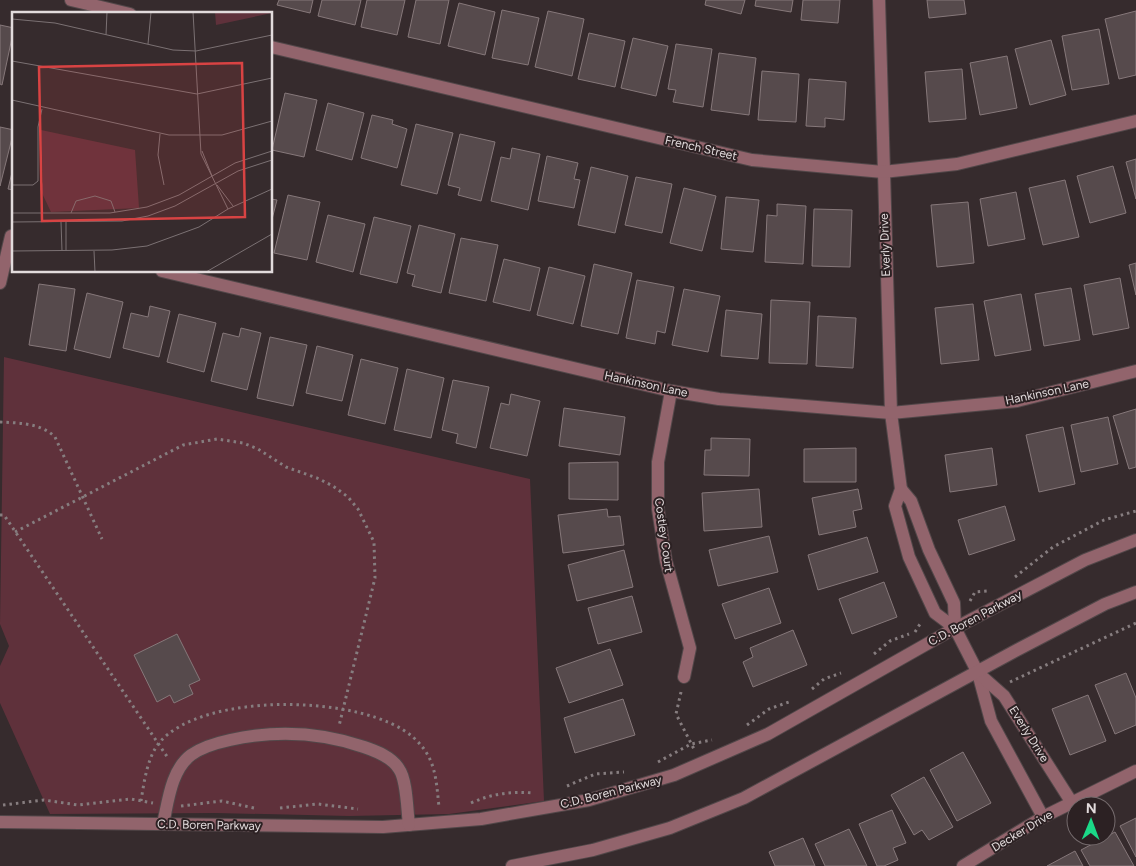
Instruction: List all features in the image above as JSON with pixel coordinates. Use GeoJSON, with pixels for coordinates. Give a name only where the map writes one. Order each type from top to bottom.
{"type":"FeatureCollection","features":[{"type":"Feature","properties":{"kind":"street"},"geometry":{"type":"LineString","coordinates":[[71,0],[122,12]]}},
{"type":"Feature","properties":{"kind":"street","name":"Everly Drive"},"geometry":{"type":"LineString","coordinates":[[879,0],[891,413],[901,489],[895,506],[909,557],[935,613],[955,628]]}},
{"type":"Feature","properties":{"kind":"street","name":"French Street"},"geometry":{"type":"LineString","coordinates":[[272,47],[752,160],[883,172],[957,164],[1136,121]]}},
{"type":"Feature","properties":{"kind":"street"},"geometry":{"type":"LineString","coordinates":[[0,283],[8,235]]}},
{"type":"Feature","properties":{"kind":"street","name":"Hankinson Lane"},"geometry":{"type":"LineString","coordinates":[[166,272],[671,391],[719,398],[891,413],[1017,401],[1136,371]]}},
{"type":"Feature","properties":{"kind":"street","name":"Costley Court"},"geometry":{"type":"LineString","coordinates":[[671,391],[658,462],[658,509],[666,561],[690,648],[684,677]]}},
{"type":"Feature","properties":{"kind":"street","name":"Everly Drive"},"geometry":{"type":"LineString","coordinates":[[901,489],[911,501],[929,550],[954,603],[955,628],[978,673],[991,721],[1044,817]]}},
{"type":"Feature","properties":{"kind":"street","name":"C.D. Boren Parkway"},"geometry":{"type":"LineString","coordinates":[[0,822],[383,827],[481,819],[589,800],[674,775],[768,734],[955,628],[1085,560],[1136,540]]}},
{"type":"Feature","properties":{"kind":"street"},"geometry":{"type":"LineString","coordinates":[[512,866],[592,850],[670,828],[744,798],[1105,604],[1136,592]]}},
{"type":"Feature","properties":{"kind":"street","name":"Everly Drive"},"geometry":{"type":"LineString","coordinates":[[978,673],[1004,696],[1068,796]]}},
{"type":"Feature","properties":{"kind":"street"},"geometry":{"type":"LineString","coordinates":[[162,824],[181,764],[191,755],[203,748],[235,739],[260,734],[297,733],[336,739],[378,752],[399,768],[409,825]]}},
{"type":"Feature","properties":{"kind":"street","name":"Decker Drive"},"geometry":{"type":"LineString","coordinates":[[1086,796],[1136,771]]}},
{"type":"Feature","properties":{"kind":"street","name":"Decker Drive"},"geometry":{"type":"LineString","coordinates":[[963,866],[1044,817],[1066,806]]}},
{"type":"Feature","properties":{"kind":"path"},"geometry":{"type":"LineString","coordinates":[[0,422],[33,425],[48,430],[59,443],[102,539]]}},
{"type":"Feature","properties":{"kind":"path"},"geometry":{"type":"LineString","coordinates":[[15,532],[182,445],[217,439],[243,443],[258,449],[286,467],[317,478],[348,498],[358,509],[374,542],[375,578],[336,739]]}},
{"type":"Feature","properties":{"kind":"path"},"geometry":{"type":"LineString","coordinates":[[1014,577],[1062,542],[1104,520],[1136,512]]}},
{"type":"Feature","properties":{"kind":"path"},"geometry":{"type":"LineString","coordinates":[[0,515],[4,515],[178,772]]}},
{"type":"Feature","properties":{"kind":"path"},"geometry":{"type":"LineString","coordinates":[[955,610],[972,600],[975,592],[986,592],[992,589]]}},
{"type":"Feature","properties":{"kind":"path"},"geometry":{"type":"LineString","coordinates":[[868,660],[890,641],[914,634],[920,624],[927,626],[941,618]]}},
{"type":"Feature","properties":{"kind":"path"},"geometry":{"type":"LineString","coordinates":[[996,689],[1136,623]]}},
{"type":"Feature","properties":{"kind":"path"},"geometry":{"type":"LineString","coordinates":[[807,692],[824,679],[845,671]]}},
{"type":"Feature","properties":{"kind":"path"},"geometry":{"type":"LineString","coordinates":[[684,677],[676,714],[701,764]]}},
{"type":"Feature","properties":{"kind":"path"},"geometry":{"type":"LineString","coordinates":[[742,728],[769,708],[793,700]]}},
{"type":"Feature","properties":{"kind":"path"},"geometry":{"type":"LineString","coordinates":[[654,764],[691,744],[718,739]]}},
{"type":"Feature","properties":{"kind":"path"},"geometry":{"type":"LineString","coordinates":[[561,789],[595,774],[626,772]]}},
{"type":"Feature","properties":{"kind":"path"},"geometry":{"type":"LineString","coordinates":[[467,804],[499,793],[517,791],[535,793]]}},
{"type":"Feature","properties":{"kind":"path"},"geometry":{"type":"LineString","coordinates":[[0,805],[44,800],[78,805],[130,799],[167,805],[192,806],[222,801],[261,809]]}},
{"type":"Feature","properties":{"kind":"path"},"geometry":{"type":"LineString","coordinates":[[278,809],[318,804],[360,809]]}},
{"type":"Feature","properties":{"kind":"path"},"geometry":{"type":"LineString","coordinates":[[407,809],[446,807]]}},
{"type":"Feature","properties":{"kind":"shaded area"},"geometry":{"type":"Polygon","coordinates":[[[4,357],[530,479],[544,801],[449,814],[349,816],[216,813],[50,814],[0,703],[0,666],[9,646],[0,624],[4,357]]]}},
{"type":"Feature","properties":{"kind":"building"},"geometry":{"type":"Polygon","coordinates":[[[279,0],[313,0],[310,13],[277,5],[279,0]]]}},
{"type":"Feature","properties":{"kind":"building"},"geometry":{"type":"Polygon","coordinates":[[[322,0],[361,0],[355,25],[318,16],[322,0]]]}},
{"type":"Feature","properties":{"kind":"building"},"geometry":{"type":"Polygon","coordinates":[[[367,0],[405,0],[397,35],[361,27],[367,0]]]}},
{"type":"Feature","properties":{"kind":"building"},"geometry":{"type":"Polygon","coordinates":[[[416,0],[449,0],[440,44],[408,37],[416,0]]]}},
{"type":"Feature","properties":{"kind":"building"},"geometry":{"type":"Polygon","coordinates":[[[706,0],[745,0],[741,14],[705,5],[706,0]]]}},
{"type":"Feature","properties":{"kind":"building"},"geometry":{"type":"Polygon","coordinates":[[[756,0],[793,0],[791,12],[755,6],[756,0]]]}},
{"type":"Feature","properties":{"kind":"building"},"geometry":{"type":"Polygon","coordinates":[[[803,0],[840,0],[838,23],[801,20],[803,0]]]}},
{"type":"Feature","properties":{"kind":"building"},"geometry":{"type":"Polygon","coordinates":[[[927,0],[964,0],[966,14],[929,18],[927,0]]]}},
{"type":"Feature","properties":{"kind":"building"},"geometry":{"type":"Polygon","coordinates":[[[459,3],[495,12],[485,55],[448,46],[459,3]]]}},
{"type":"Feature","properties":{"kind":"building"},"geometry":{"type":"Polygon","coordinates":[[[502,10],[539,18],[528,65],[492,58],[502,10]]]}},
{"type":"Feature","properties":{"kind":"building"},"geometry":{"type":"Polygon","coordinates":[[[548,11],[584,19],[572,76],[535,67],[548,11]]]}},
{"type":"Feature","properties":{"kind":"building"},"geometry":{"type":"Polygon","coordinates":[[[1136,11],[1136,75],[1119,79],[1105,19],[1136,11]]]}},
{"type":"Feature","properties":{"kind":"building"},"geometry":{"type":"Polygon","coordinates":[[[0,25],[12,28],[12,38],[2,85],[0,84],[0,25]]]}},
{"type":"Feature","properties":{"kind":"building"},"geometry":{"type":"Polygon","coordinates":[[[1099,29],[1109,84],[1072,90],[1062,36],[1099,29]]]}},
{"type":"Feature","properties":{"kind":"building"},"geometry":{"type":"Polygon","coordinates":[[[589,33],[625,41],[615,87],[578,79],[589,33]]]}},
{"type":"Feature","properties":{"kind":"building"},"geometry":{"type":"Polygon","coordinates":[[[633,38],[668,46],[656,96],[621,88],[633,38]]]}},
{"type":"Feature","properties":{"kind":"building"},"geometry":{"type":"Polygon","coordinates":[[[1051,40],[1066,95],[1030,105],[1015,49],[1051,40]]]}},
{"type":"Feature","properties":{"kind":"building"},"geometry":{"type":"Polygon","coordinates":[[[676,44],[712,49],[703,107],[673,102],[676,90],[668,89],[676,44]]]}},
{"type":"Feature","properties":{"kind":"building"},"geometry":{"type":"Polygon","coordinates":[[[719,53],[756,58],[749,115],[711,110],[719,53]]]}},
{"type":"Feature","properties":{"kind":"building"},"geometry":{"type":"Polygon","coordinates":[[[1007,56],[1017,108],[980,115],[970,63],[1007,56]]]}},
{"type":"Feature","properties":{"kind":"building"},"geometry":{"type":"Polygon","coordinates":[[[962,69],[966,119],[929,122],[925,72],[962,69]]]}},
{"type":"Feature","properties":{"kind":"building"},"geometry":{"type":"Polygon","coordinates":[[[762,71],[799,74],[796,122],[758,120],[762,71]]]}},
{"type":"Feature","properties":{"kind":"building"},"geometry":{"type":"Polygon","coordinates":[[[809,79],[846,82],[844,120],[825,118],[825,127],[806,126],[809,79]]]}},
{"type":"Feature","properties":{"kind":"building"},"geometry":{"type":"Polygon","coordinates":[[[285,93],[317,100],[304,157],[272,150],[285,93]]]}},
{"type":"Feature","properties":{"kind":"building"},"geometry":{"type":"Polygon","coordinates":[[[328,103],[364,113],[352,160],[316,150],[328,103]]]}},
{"type":"Feature","properties":{"kind":"building"},"geometry":{"type":"Polygon","coordinates":[[[372,115],[393,120],[392,124],[407,129],[397,168],[361,158],[372,115]]]}},
{"type":"Feature","properties":{"kind":"building"},"geometry":{"type":"Polygon","coordinates":[[[416,124],[453,133],[437,194],[401,185],[416,124]]]}},
{"type":"Feature","properties":{"kind":"building"},"geometry":{"type":"Polygon","coordinates":[[[0,127],[12,130],[12,138],[0,186],[0,127]]]}},
{"type":"Feature","properties":{"kind":"building"},"geometry":{"type":"Polygon","coordinates":[[[460,134],[495,142],[481,201],[458,195],[460,188],[448,185],[460,134]]]}},
{"type":"Feature","properties":{"kind":"building"},"geometry":{"type":"Polygon","coordinates":[[[512,148],[540,154],[528,210],[491,201],[501,157],[510,159],[512,148]]]}},
{"type":"Feature","properties":{"kind":"building"},"geometry":{"type":"Polygon","coordinates":[[[547,156],[578,163],[574,179],[580,180],[574,208],[538,201],[547,156]]]}},
{"type":"Feature","properties":{"kind":"building"},"geometry":{"type":"Polygon","coordinates":[[[1136,159],[1136,199],[1126,162],[1136,159]]]}},
{"type":"Feature","properties":{"kind":"building"},"geometry":{"type":"Polygon","coordinates":[[[1113,166],[1126,213],[1090,223],[1077,176],[1113,166]]]}},
{"type":"Feature","properties":{"kind":"building"},"geometry":{"type":"Polygon","coordinates":[[[591,167],[628,176],[615,233],[578,225],[591,167]]]}},
{"type":"Feature","properties":{"kind":"building"},"geometry":{"type":"Polygon","coordinates":[[[12,172],[12,190],[8,189],[12,172]]]}},
{"type":"Feature","properties":{"kind":"building"},"geometry":{"type":"Polygon","coordinates":[[[636,177],[672,184],[662,233],[625,225],[636,177]]]}},
{"type":"Feature","properties":{"kind":"building"},"geometry":{"type":"Polygon","coordinates":[[[1065,180],[1079,237],[1043,245],[1029,188],[1065,180]]]}},
{"type":"Feature","properties":{"kind":"building"},"geometry":{"type":"Polygon","coordinates":[[[684,188],[716,196],[702,251],[670,243],[684,188]]]}},
{"type":"Feature","properties":{"kind":"building"},"geometry":{"type":"Polygon","coordinates":[[[1016,192],[1025,239],[988,246],[980,199],[1016,192]]]}},
{"type":"Feature","properties":{"kind":"building"},"geometry":{"type":"Polygon","coordinates":[[[288,195],[320,202],[307,260],[274,253],[288,195]]]}},
{"type":"Feature","properties":{"kind":"building"},"geometry":{"type":"Polygon","coordinates":[[[726,197],[759,200],[753,252],[721,249],[726,197]]]}},
{"type":"Feature","properties":{"kind":"building"},"geometry":{"type":"Polygon","coordinates":[[[272,199],[277,200],[272,219],[272,199]]]}},
{"type":"Feature","properties":{"kind":"building"},"geometry":{"type":"Polygon","coordinates":[[[968,202],[974,263],[937,267],[931,205],[968,202]]]}},
{"type":"Feature","properties":{"kind":"building"},"geometry":{"type":"Polygon","coordinates":[[[777,204],[806,206],[803,264],[765,262],[767,215],[777,216],[777,204]]]}},
{"type":"Feature","properties":{"kind":"building"},"geometry":{"type":"Polygon","coordinates":[[[814,209],[852,210],[850,267],[812,266],[814,209]]]}},
{"type":"Feature","properties":{"kind":"building"},"geometry":{"type":"Polygon","coordinates":[[[328,215],[365,224],[353,272],[316,262],[328,215]]]}},
{"type":"Feature","properties":{"kind":"building"},"geometry":{"type":"Polygon","coordinates":[[[374,217],[411,226],[397,283],[360,274],[374,217]]]}},
{"type":"Feature","properties":{"kind":"building"},"geometry":{"type":"Polygon","coordinates":[[[419,225],[455,234],[441,293],[412,286],[415,275],[407,273],[419,225]]]}},
{"type":"Feature","properties":{"kind":"building"},"geometry":{"type":"Polygon","coordinates":[[[461,238],[498,245],[486,301],[449,293],[461,238]]]}},
{"type":"Feature","properties":{"kind":"building"},"geometry":{"type":"Polygon","coordinates":[[[504,259],[540,268],[530,311],[493,302],[504,259]]]}},
{"type":"Feature","properties":{"kind":"building"},"geometry":{"type":"Polygon","coordinates":[[[1136,263],[1136,295],[1129,265],[1136,263]]]}},
{"type":"Feature","properties":{"kind":"building"},"geometry":{"type":"Polygon","coordinates":[[[594,264],[632,273],[618,334],[581,326],[594,264]]]}},
{"type":"Feature","properties":{"kind":"building"},"geometry":{"type":"Polygon","coordinates":[[[549,267],[585,276],[573,324],[537,315],[549,267]]]}},
{"type":"Feature","properties":{"kind":"building"},"geometry":{"type":"Polygon","coordinates":[[[1120,278],[1129,328],[1093,335],[1084,285],[1120,278]]]}},
{"type":"Feature","properties":{"kind":"building"},"geometry":{"type":"Polygon","coordinates":[[[637,280],[674,287],[665,333],[657,331],[655,344],[626,338],[637,280]]]}},
{"type":"Feature","properties":{"kind":"building"},"geometry":{"type":"Polygon","coordinates":[[[39,284],[75,289],[66,351],[29,345],[39,284]]]}},
{"type":"Feature","properties":{"kind":"building"},"geometry":{"type":"Polygon","coordinates":[[[1071,288],[1080,340],[1044,346],[1035,294],[1071,288]]]}},
{"type":"Feature","properties":{"kind":"building"},"geometry":{"type":"Polygon","coordinates":[[[684,289],[720,296],[708,352],[672,345],[684,289]]]}},
{"type":"Feature","properties":{"kind":"building"},"geometry":{"type":"Polygon","coordinates":[[[87,293],[123,302],[110,358],[74,349],[87,293]]]}},
{"type":"Feature","properties":{"kind":"building"},"geometry":{"type":"Polygon","coordinates":[[[1021,294],[1031,350],[995,356],[984,301],[1021,294]]]}},
{"type":"Feature","properties":{"kind":"building"},"geometry":{"type":"Polygon","coordinates":[[[771,300],[810,302],[807,364],[769,363],[771,300]]]}},
{"type":"Feature","properties":{"kind":"building"},"geometry":{"type":"Polygon","coordinates":[[[973,304],[979,360],[941,364],[935,308],[973,304]]]}},
{"type":"Feature","properties":{"kind":"building"},"geometry":{"type":"Polygon","coordinates":[[[150,306],[170,311],[159,357],[123,348],[131,313],[148,317],[150,306]]]}},
{"type":"Feature","properties":{"kind":"building"},"geometry":{"type":"Polygon","coordinates":[[[726,310],[762,314],[758,359],[721,356],[726,310]]]}},
{"type":"Feature","properties":{"kind":"building"},"geometry":{"type":"Polygon","coordinates":[[[179,314],[216,323],[204,372],[167,362],[179,314]]]}},
{"type":"Feature","properties":{"kind":"building"},"geometry":{"type":"Polygon","coordinates":[[[818,316],[856,318],[853,368],[816,366],[818,316]]]}},
{"type":"Feature","properties":{"kind":"building"},"geometry":{"type":"Polygon","coordinates":[[[241,328],[261,333],[247,390],[211,381],[223,333],[239,337],[241,328]]]}},
{"type":"Feature","properties":{"kind":"building"},"geometry":{"type":"Polygon","coordinates":[[[270,337],[307,345],[293,406],[257,398],[270,337]]]}},
{"type":"Feature","properties":{"kind":"building"},"geometry":{"type":"Polygon","coordinates":[[[317,346],[353,355],[342,401],[306,393],[317,346]]]}},
{"type":"Feature","properties":{"kind":"building"},"geometry":{"type":"Polygon","coordinates":[[[361,359],[398,368],[385,424],[348,415],[361,359]]]}},
{"type":"Feature","properties":{"kind":"building"},"geometry":{"type":"Polygon","coordinates":[[[407,369],[444,378],[431,438],[394,430],[407,369]]]}},
{"type":"Feature","properties":{"kind":"building"},"geometry":{"type":"Polygon","coordinates":[[[453,380],[489,387],[476,448],[456,443],[458,434],[442,430],[453,380]]]}},
{"type":"Feature","properties":{"kind":"building"},"geometry":{"type":"Polygon","coordinates":[[[511,394],[540,401],[527,456],[490,448],[501,403],[509,405],[511,394]]]}},
{"type":"Feature","properties":{"kind":"building"},"geometry":{"type":"Polygon","coordinates":[[[564,408],[625,417],[620,455],[559,446],[564,408]]]}},
{"type":"Feature","properties":{"kind":"building"},"geometry":{"type":"Polygon","coordinates":[[[1136,409],[1136,467],[1129,469],[1113,416],[1136,409]]]}},
{"type":"Feature","properties":{"kind":"building"},"geometry":{"type":"Polygon","coordinates":[[[1108,417],[1118,464],[1081,472],[1071,425],[1108,417]]]}},
{"type":"Feature","properties":{"kind":"building"},"geometry":{"type":"Polygon","coordinates":[[[1063,427],[1075,484],[1039,492],[1026,435],[1063,427]]]}},
{"type":"Feature","properties":{"kind":"building"},"geometry":{"type":"Polygon","coordinates":[[[711,438],[750,439],[749,476],[704,475],[705,450],[711,450],[711,438]]]}},
{"type":"Feature","properties":{"kind":"building"},"geometry":{"type":"Polygon","coordinates":[[[856,448],[856,482],[804,482],[804,449],[856,448]]]}},
{"type":"Feature","properties":{"kind":"building"},"geometry":{"type":"Polygon","coordinates":[[[992,448],[997,485],[950,492],[945,455],[992,448]]]}},
{"type":"Feature","properties":{"kind":"building"},"geometry":{"type":"Polygon","coordinates":[[[618,462],[618,500],[569,499],[569,463],[618,462]]]}},
{"type":"Feature","properties":{"kind":"building"},"geometry":{"type":"Polygon","coordinates":[[[759,489],[762,527],[704,531],[702,493],[759,489]]]}},
{"type":"Feature","properties":{"kind":"building"},"geometry":{"type":"Polygon","coordinates":[[[858,489],[862,509],[853,511],[856,527],[819,535],[812,498],[858,489]]]}},
{"type":"Feature","properties":{"kind":"building"},"geometry":{"type":"Polygon","coordinates":[[[1005,506],[1015,540],[969,555],[958,520],[1005,506]]]}},
{"type":"Feature","properties":{"kind":"building"},"geometry":{"type":"Polygon","coordinates":[[[607,509],[608,517],[620,516],[624,545],[563,553],[558,515],[607,509]]]}},
{"type":"Feature","properties":{"kind":"building"},"geometry":{"type":"Polygon","coordinates":[[[769,536],[778,572],[718,586],[709,550],[769,536]]]}},
{"type":"Feature","properties":{"kind":"building"},"geometry":{"type":"Polygon","coordinates":[[[867,537],[878,572],[818,590],[808,555],[867,537]]]}},
{"type":"Feature","properties":{"kind":"building"},"geometry":{"type":"Polygon","coordinates":[[[624,550],[633,587],[577,601],[568,565],[624,550]]]}},
{"type":"Feature","properties":{"kind":"building"},"geometry":{"type":"Polygon","coordinates":[[[884,582],[897,617],[852,634],[839,599],[884,582]]]}},
{"type":"Feature","properties":{"kind":"building"},"geometry":{"type":"Polygon","coordinates":[[[769,588],[781,623],[735,639],[722,604],[769,588]]]}},
{"type":"Feature","properties":{"kind":"building"},"geometry":{"type":"Polygon","coordinates":[[[632,596],[642,632],[598,644],[588,608],[632,596]]]}},
{"type":"Feature","properties":{"kind":"building"},"geometry":{"type":"Polygon","coordinates":[[[793,630],[807,665],[753,687],[743,662],[753,657],[750,648],[793,630]]]}},
{"type":"Feature","properties":{"kind":"building"},"geometry":{"type":"Polygon","coordinates":[[[177,634],[200,680],[189,685],[193,694],[174,703],[170,695],[157,702],[134,655],[177,634]]]}},
{"type":"Feature","properties":{"kind":"building"},"geometry":{"type":"Polygon","coordinates":[[[610,649],[623,685],[569,703],[556,668],[610,649]]]}},
{"type":"Feature","properties":{"kind":"building"},"geometry":{"type":"Polygon","coordinates":[[[1126,673],[1136,698],[1136,725],[1115,734],[1095,685],[1126,673]]]}},
{"type":"Feature","properties":{"kind":"building"},"geometry":{"type":"Polygon","coordinates":[[[1088,695],[1106,741],[1070,755],[1052,709],[1088,695]]]}},
{"type":"Feature","properties":{"kind":"building"},"geometry":{"type":"Polygon","coordinates":[[[623,699],[635,735],[575,753],[564,718],[623,699]]]}},
{"type":"Feature","properties":{"kind":"building"},"geometry":{"type":"Polygon","coordinates":[[[963,752],[991,803],[957,821],[930,770],[963,752]]]}},
{"type":"Feature","properties":{"kind":"building"},"geometry":{"type":"Polygon","coordinates":[[[924,777],[953,827],[929,840],[922,830],[914,835],[891,795],[924,777]]]}},
{"type":"Feature","properties":{"kind":"building"},"geometry":{"type":"Polygon","coordinates":[[[892,810],[906,843],[893,848],[898,860],[884,866],[877,866],[859,824],[892,810]]]}},
{"type":"Feature","properties":{"kind":"building"},"geometry":{"type":"Polygon","coordinates":[[[1136,818],[1136,857],[1120,826],[1136,818]]]}},
{"type":"Feature","properties":{"kind":"building"},"geometry":{"type":"Polygon","coordinates":[[[849,829],[867,866],[825,866],[815,844],[849,829]]]}},
{"type":"Feature","properties":{"kind":"building"},"geometry":{"type":"Polygon","coordinates":[[[1116,834],[1134,866],[1090,866],[1081,850],[1089,846],[1116,846],[1116,834]]]}},
{"type":"Feature","properties":{"kind":"building"},"geometry":{"type":"Polygon","coordinates":[[[803,838],[815,866],[775,866],[769,852],[803,838]]]}},
{"type":"Feature","properties":{"kind":"building"},"geometry":{"type":"Polygon","coordinates":[[[1075,851],[1083,866],[1047,866],[1075,851]]]}}]}
